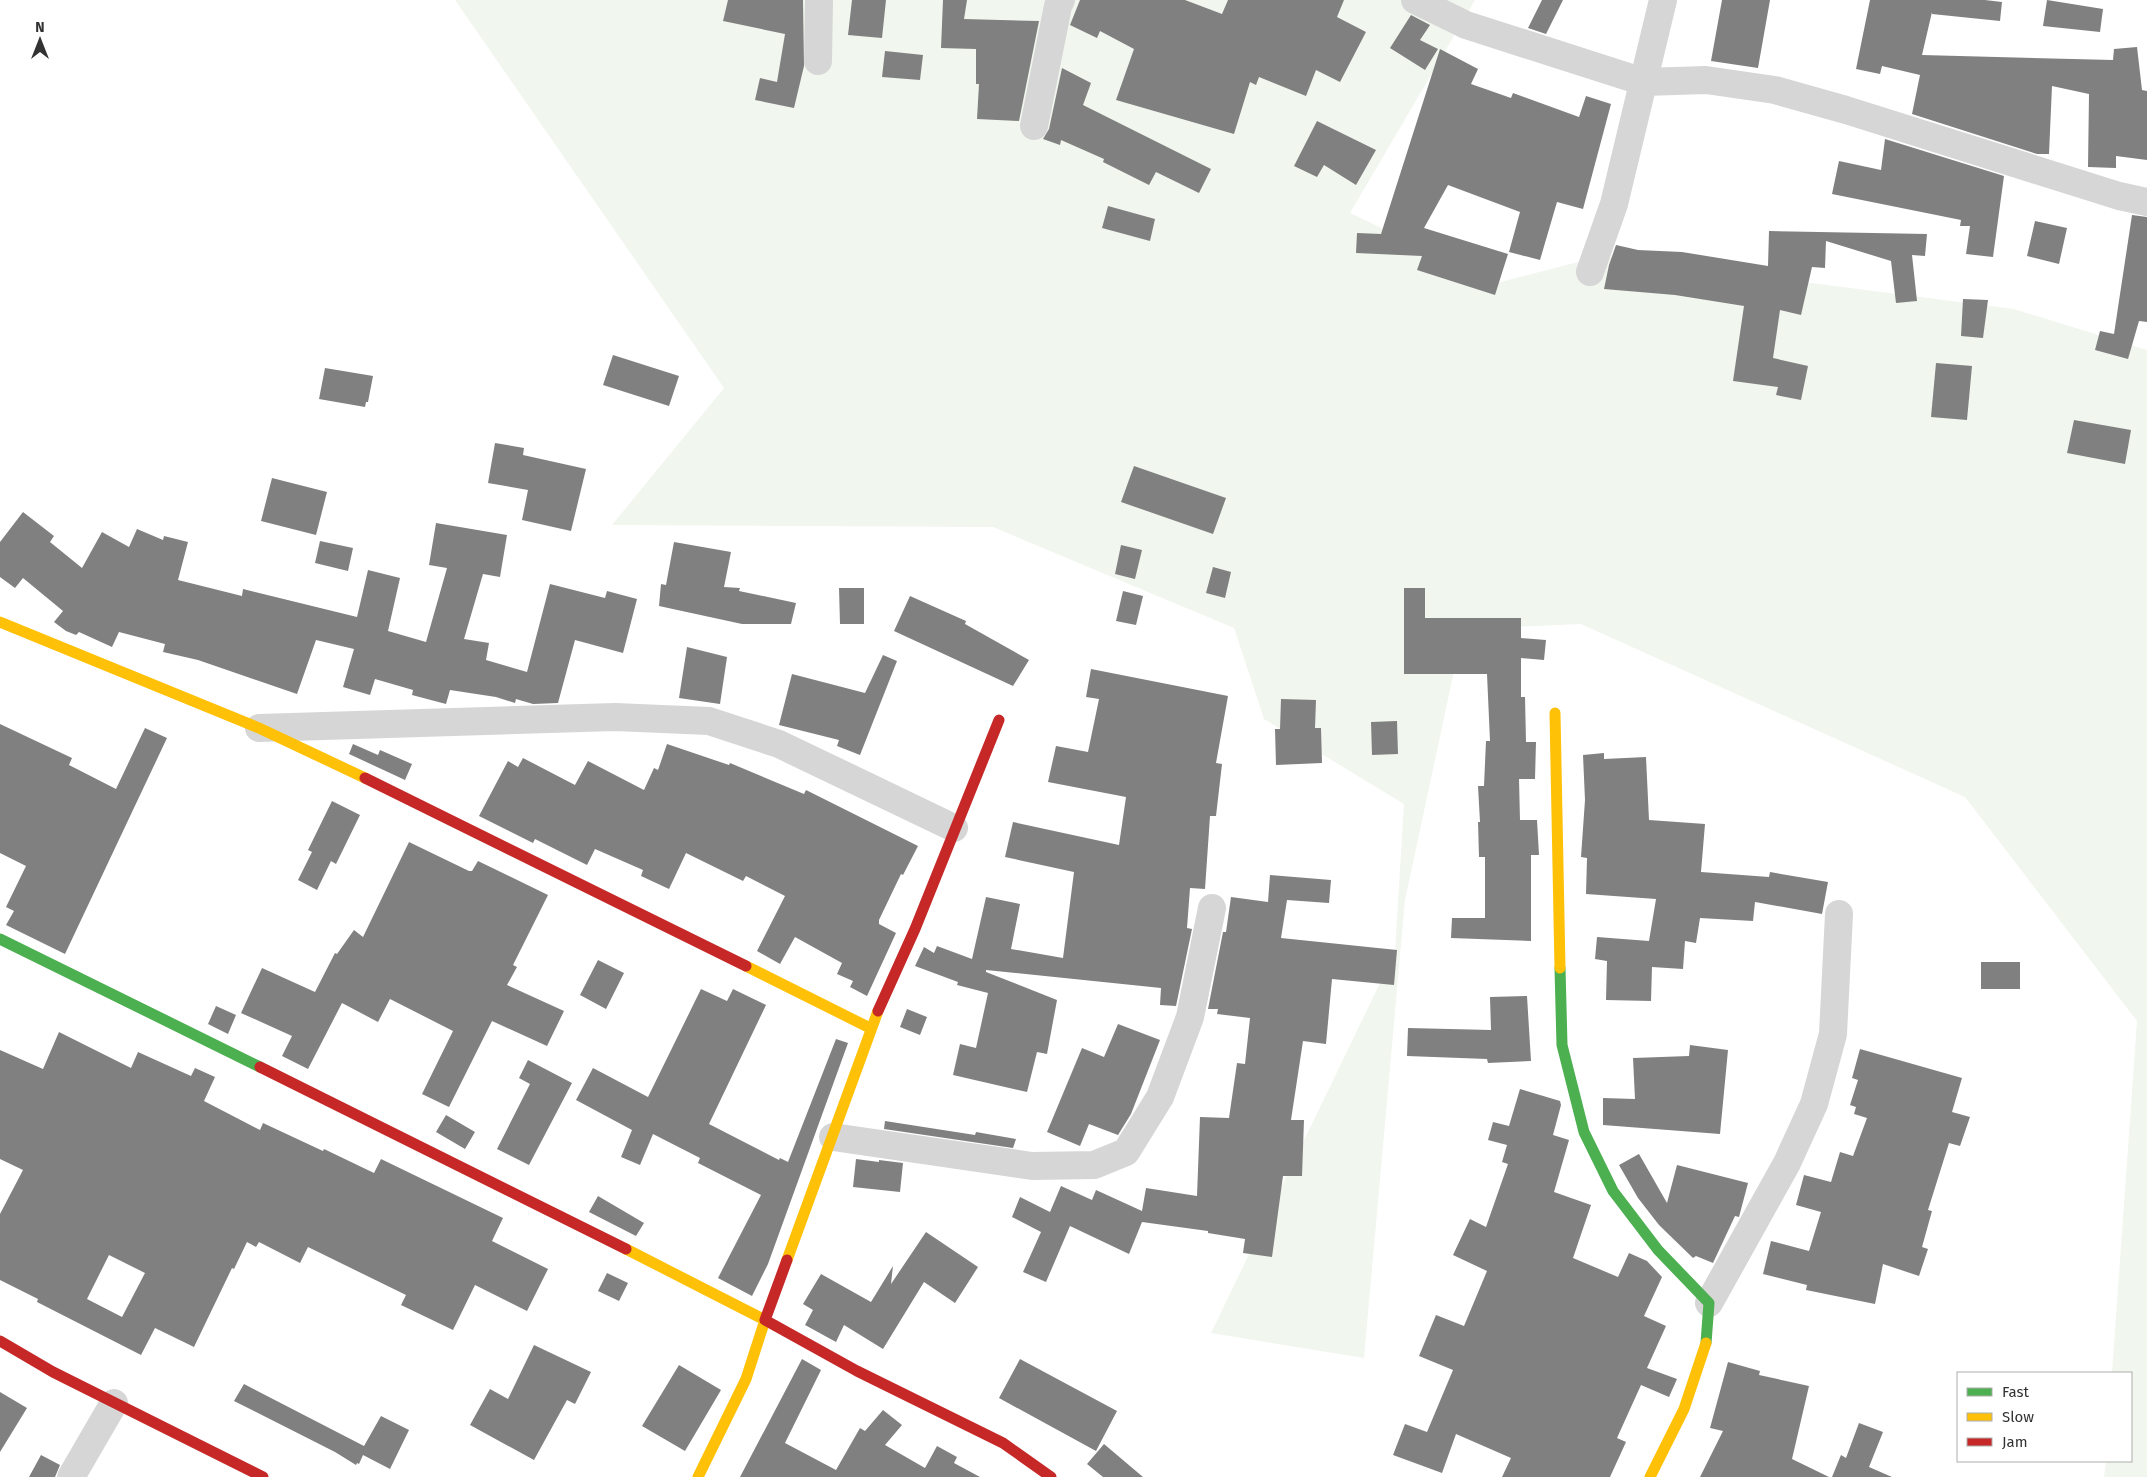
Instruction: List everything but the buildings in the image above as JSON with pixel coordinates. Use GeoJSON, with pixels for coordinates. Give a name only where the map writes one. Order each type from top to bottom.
{"type":"FeatureCollection","features":[{"type":"Feature","properties":{"kind":"street"},"geometry":{"type":"LineString","coordinates":[[818,61],[819,0]]}},
{"type":"Feature","properties":{"kind":"street"},"geometry":{"type":"LineString","coordinates":[[1034,126],[1058,6],[1061,0]]}},
{"type":"Feature","properties":{"kind":"street"},"geometry":{"type":"LineString","coordinates":[[1415,0],[1466,25],[1644,82],[1706,80],[1775,90],[2119,196],[2147,202]]}},
{"type":"Feature","properties":{"kind":"street"},"geometry":{"type":"LineString","coordinates":[[1590,272],[1614,204],[1663,0]]}},
{"type":"Feature","properties":{"kind":"street"},"geometry":{"type":"LineString","coordinates":[[0,622],[259,728],[452,820],[870,1028]]}},
{"type":"Feature","properties":{"kind":"street"},"geometry":{"type":"LineString","coordinates":[[1555,713],[1562,1045],[1584,1132],[1613,1191],[1658,1250],[1709,1303]]}},
{"type":"Feature","properties":{"kind":"street"},"geometry":{"type":"LineString","coordinates":[[259,728],[615,717],[709,721],[779,744],[954,828]]}},
{"type":"Feature","properties":{"kind":"street"},"geometry":{"type":"LineString","coordinates":[[698,1477],[746,1379],[765,1320],[833,1137],[870,1028],[915,928],[999,720]]}},
{"type":"Feature","properties":{"kind":"street"},"geometry":{"type":"LineString","coordinates":[[833,1137],[1032,1166],[1094,1165],[1126,1152],[1160,1097],[1190,1017],[1212,908]]}},
{"type":"Feature","properties":{"kind":"street"},"geometry":{"type":"LineString","coordinates":[[1650,1477],[1684,1409],[1706,1348],[1709,1303],[1787,1163],[1814,1104],[1833,1034],[1839,914]]}},
{"type":"Feature","properties":{"kind":"street"},"geometry":{"type":"LineString","coordinates":[[0,939],[521,1196],[765,1320],[834,1360],[953,1418],[1031,1460],[1051,1477]]}},
{"type":"Feature","properties":{"kind":"street"},"geometry":{"type":"LineString","coordinates":[[0,1341],[53,1372],[263,1477]]}},
{"type":"Feature","properties":{"kind":"street"},"geometry":{"type":"LineString","coordinates":[[71,1477],[114,1403]]}},
{"type":"Feature","properties":{"kind":"shaded area"},"geometry":{"type":"Polygon","coordinates":[[[455,0],[1475,0],[1350,213],[1497,283],[1601,256],[2014,309],[2147,350],[2147,1477],[2104,1477],[2106,1462],[2132,1462],[2132,1372],[2112,1372],[2137,1021],[1965,797],[1581,624],[1463,629],[1405,900],[1364,1358],[1211,1333],[1395,952],[1404,804],[1264,719],[1234,628],[993,527],[612,525],[724,388],[455,0]]]}},
{"type":"Feature","properties":{"kind":"traffic: fast"},"geometry":{"type":"LineString","coordinates":[[0,939],[260,1067]]}},
{"type":"Feature","properties":{"kind":"traffic: fast"},"geometry":{"type":"LineString","coordinates":[[1560,968],[1562,1045],[1584,1132],[1613,1191],[1658,1250],[1709,1303],[1706,1343]]}},
{"type":"Feature","properties":{"kind":"traffic: slow"},"geometry":{"type":"LineString","coordinates":[[0,622],[259,728],[365,778]]}},
{"type":"Feature","properties":{"kind":"traffic: slow"},"geometry":{"type":"LineString","coordinates":[[1555,713],[1560,968]]}},
{"type":"Feature","properties":{"kind":"traffic: slow"},"geometry":{"type":"LineString","coordinates":[[746,966],[870,1028]]}},
{"type":"Feature","properties":{"kind":"traffic: slow"},"geometry":{"type":"LineString","coordinates":[[787,1260],[878,1011]]}},
{"type":"Feature","properties":{"kind":"traffic: slow"},"geometry":{"type":"LineString","coordinates":[[626,1249],[765,1320],[746,1379],[698,1477]]}},
{"type":"Feature","properties":{"kind":"traffic: slow"},"geometry":{"type":"LineString","coordinates":[[1650,1477],[1684,1409],[1706,1343]]}},
{"type":"Feature","properties":{"kind":"traffic: jam"},"geometry":{"type":"LineString","coordinates":[[878,1011],[915,929],[999,720]]}},
{"type":"Feature","properties":{"kind":"traffic: jam"},"geometry":{"type":"LineString","coordinates":[[365,778],[746,966]]}},
{"type":"Feature","properties":{"kind":"traffic: jam"},"geometry":{"type":"LineString","coordinates":[[260,1067],[626,1249]]}},
{"type":"Feature","properties":{"kind":"traffic: jam"},"geometry":{"type":"LineString","coordinates":[[787,1260],[765,1320],[857,1371],[1003,1443],[1051,1477]]}},
{"type":"Feature","properties":{"kind":"traffic: jam"},"geometry":{"type":"LineString","coordinates":[[0,1341],[53,1372],[263,1477]]}}]}
